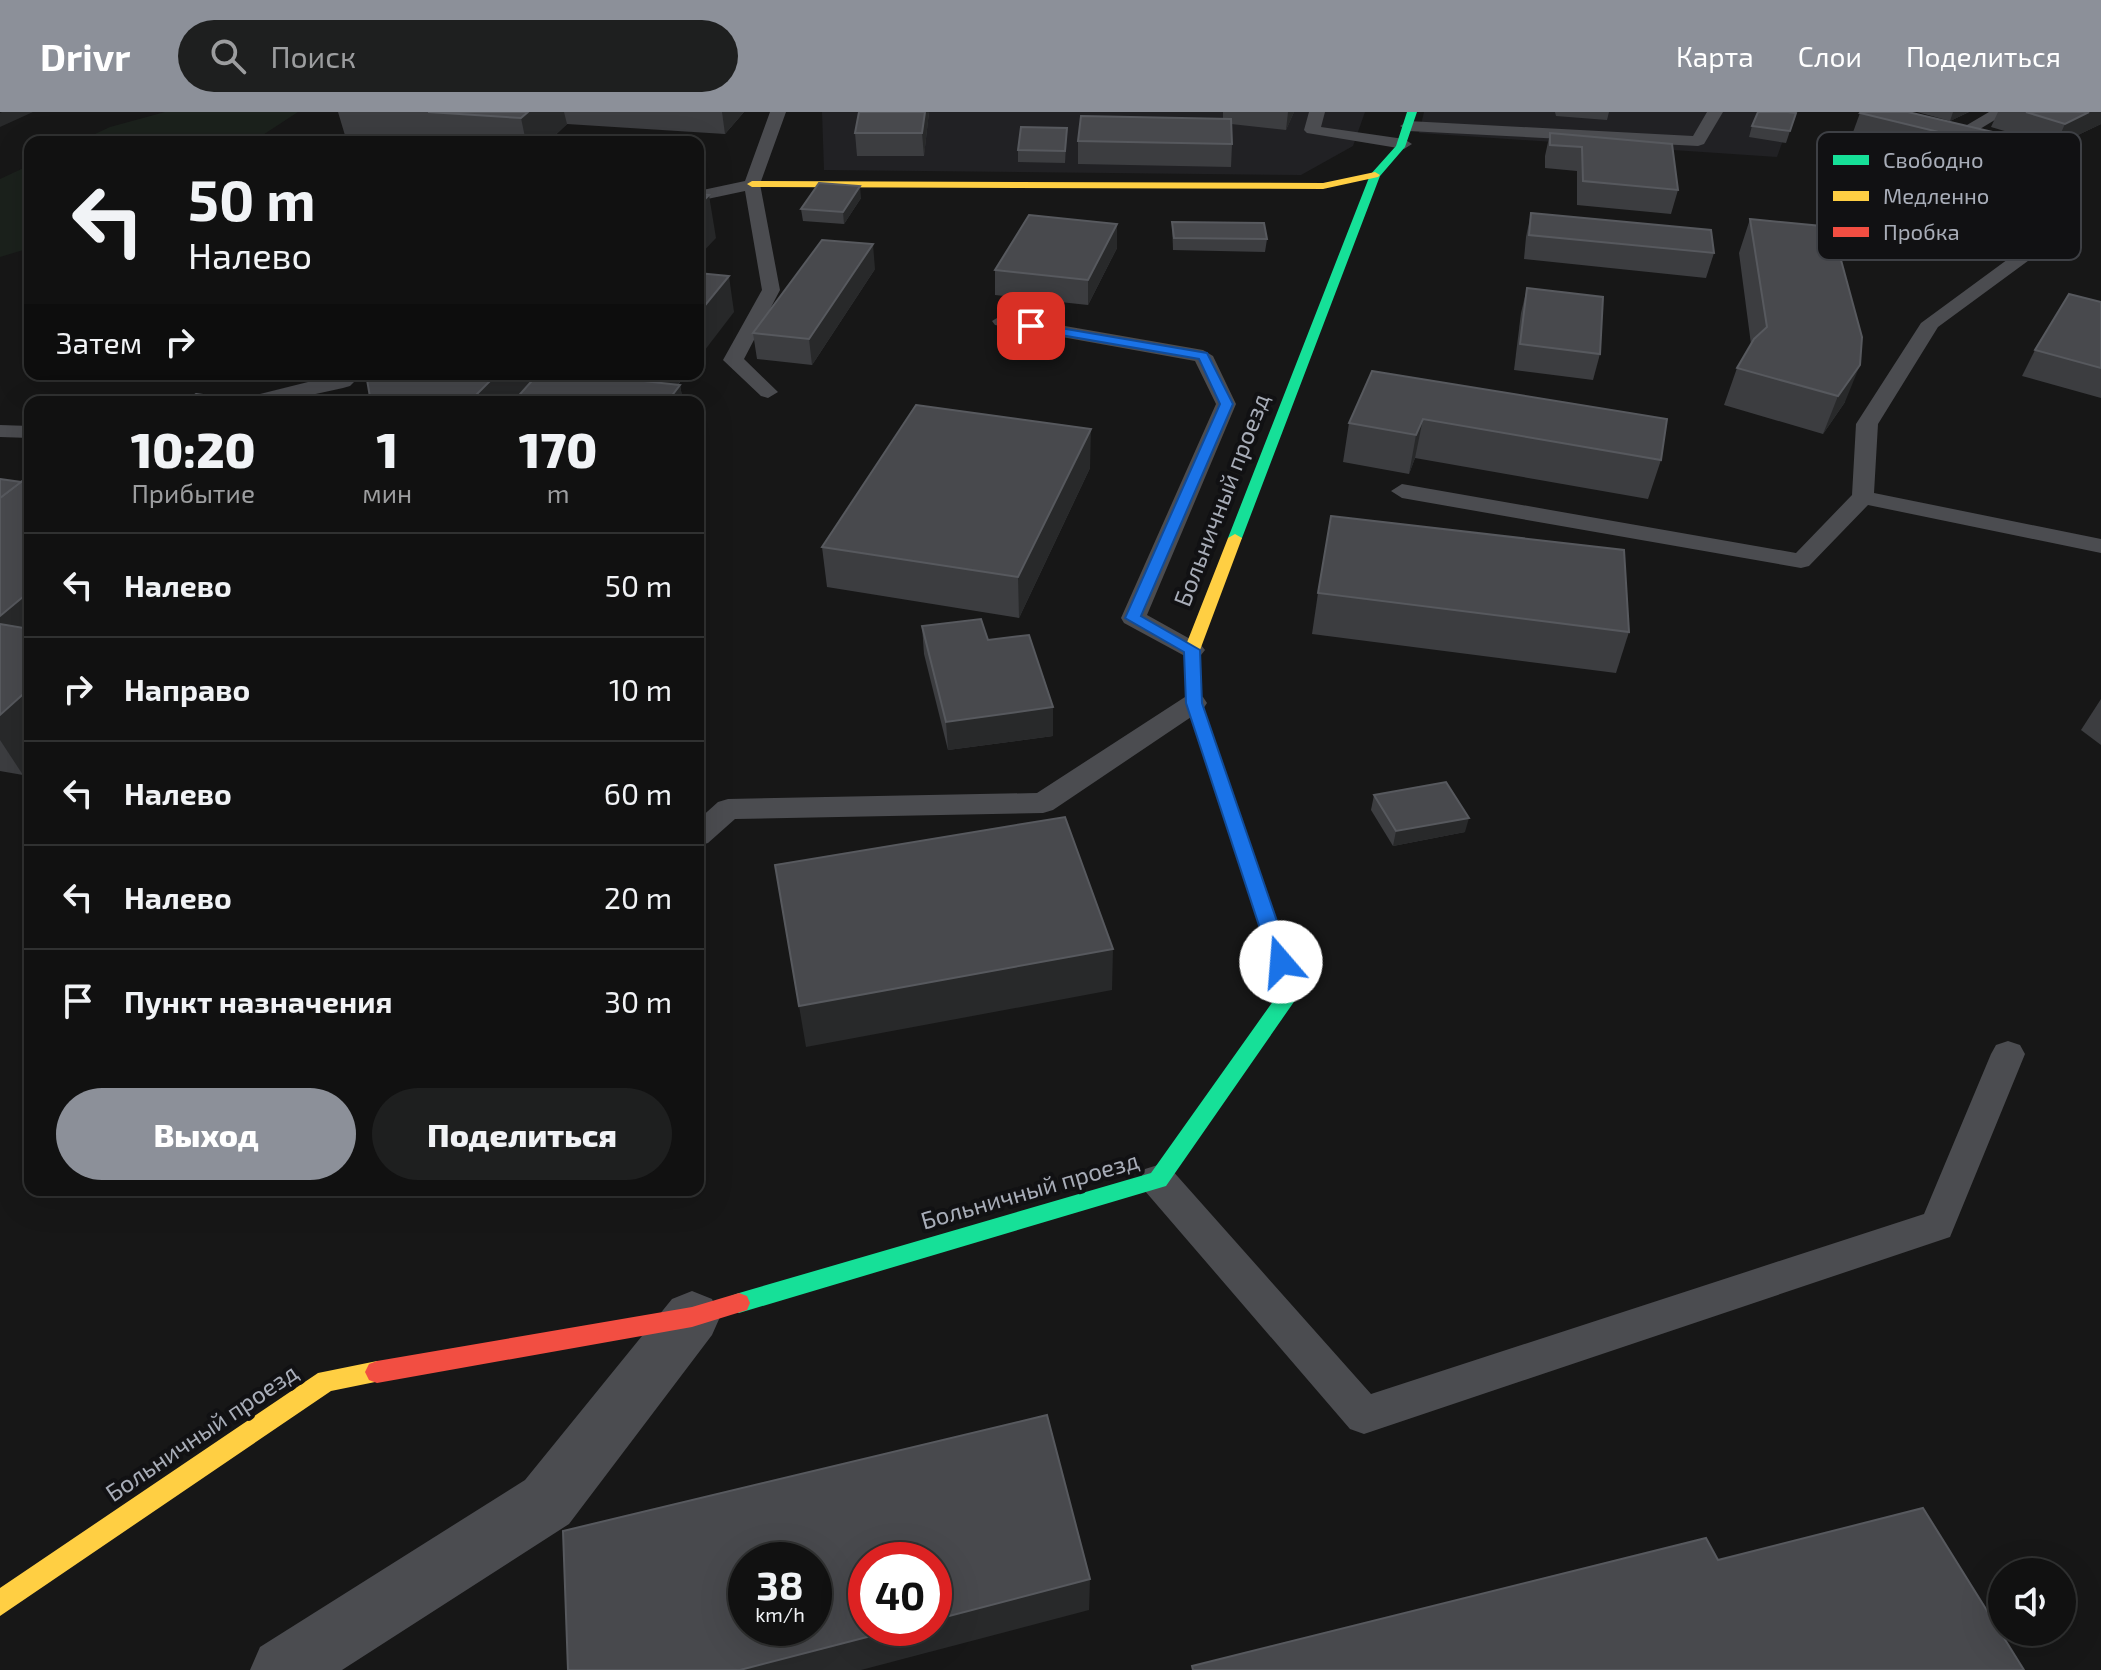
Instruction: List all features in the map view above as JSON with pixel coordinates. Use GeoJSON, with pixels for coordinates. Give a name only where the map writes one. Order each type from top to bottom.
{"type":"FeatureCollection","features":[{"type":"Feature","properties":{"kind":"street","name":"Больничный проезд"},"geometry":{"type":"LineString","coordinates":[[0,1603],[326,1381],[692,1317],[1158,1180],[1291,991],[1194,703],[1192,650],[1375,175],[1392,160],[1408,127]]}},
{"type":"Feature","properties":{"kind":"street"},"geometry":{"type":"LineString","coordinates":[[752,184],[1323,186],[1375,175]]}},
{"type":"Feature","properties":{"kind":"street"},"geometry":{"type":"LineString","coordinates":[[283,1670],[547,1502],[692,1317]]}},
{"type":"Feature","properties":{"kind":"lane"},"geometry":{"type":"LineString","coordinates":[[768,392],[733,360],[771,290],[752,184],[778,112]]}},
{"type":"Feature","properties":{"kind":"lane"},"geometry":{"type":"LineString","coordinates":[[1317,112],[1312,130],[1408,127],[1698,141],[1715,112]]}},
{"type":"Feature","properties":{"kind":"lane"},"geometry":{"type":"LineString","coordinates":[[1963,132],[2000,112]]}},
{"type":"Feature","properties":{"kind":"lane"},"geometry":{"type":"LineString","coordinates":[[704,180],[752,184]]}},
{"type":"Feature","properties":{"kind":"lane"},"geometry":{"type":"LineString","coordinates":[[704,195],[752,184]]}},
{"type":"Feature","properties":{"kind":"lane"},"geometry":{"type":"LineString","coordinates":[[1402,491],[1801,561],[1863,497],[1867,424],[1931,323],[2018,260]]}},
{"type":"Feature","properties":{"kind":"lane"},"geometry":{"type":"LineString","coordinates":[[1002,321],[1203,356],[1226,404],[1133,618],[1192,650]]}},
{"type":"Feature","properties":{"kind":"lane"},"geometry":{"type":"LineString","coordinates":[[287,396],[347,386]]}},
{"type":"Feature","properties":{"kind":"lane"},"geometry":{"type":"LineString","coordinates":[[0,431],[24,432]]}},
{"type":"Feature","properties":{"kind":"lane"},"geometry":{"type":"LineString","coordinates":[[1863,497],[2101,546]]}},
{"type":"Feature","properties":{"kind":"lane"},"geometry":{"type":"LineString","coordinates":[[704,831],[728,809],[1043,803],[1194,703]]}},
{"type":"Feature","properties":{"kind":"lane"},"geometry":{"type":"LineString","coordinates":[[1158,1180],[1364,1415],[1937,1226],[2008,1054]]}},
{"type":"Feature","properties":{"kind":"shaded area"},"geometry":{"type":"Polygon","coordinates":[[[165,112],[298,112],[261,136],[91,136],[110,127],[165,112]]]}},
{"type":"Feature","properties":{"kind":"shaded area"},"geometry":{"type":"Polygon","coordinates":[[[822,112],[1365,112],[1353,146],[1301,175],[824,170],[822,112]]]}},
{"type":"Feature","properties":{"kind":"shaded area"},"geometry":{"type":"Polygon","coordinates":[[[1424,112],[1793,112],[1777,157],[1419,133],[1424,112]]]}},
{"type":"Feature","properties":{"kind":"shaded area"},"geometry":{"type":"Polygon","coordinates":[[[24,168],[24,250],[0,257],[0,179],[24,168]]]}},
{"type":"Feature","properties":{"kind":"building"},"geometry":{"type":"Polygon","coordinates":[[[428,112],[528,112],[521,118],[428,112]]]}},
{"type":"Feature","properties":{"kind":"building"},"geometry":{"type":"Polygon","coordinates":[[[859,112],[925,112],[922,133],[855,133],[859,112]]]}},
{"type":"Feature","properties":{"kind":"building"},"geometry":{"type":"Polygon","coordinates":[[[1758,112],[1796,113],[1790,131],[1752,126],[1758,112]]]}},
{"type":"Feature","properties":{"kind":"building"},"geometry":{"type":"Polygon","coordinates":[[[1908,112],[1993,132],[1939,132],[1860,113],[1908,112]]]}},
{"type":"Feature","properties":{"kind":"building"},"geometry":{"type":"Polygon","coordinates":[[[2026,112],[2089,112],[2065,124],[2026,112]]]}},
{"type":"Feature","properties":{"kind":"building"},"geometry":{"type":"Polygon","coordinates":[[[1081,116],[1231,119],[1232,144],[1078,141],[1081,116]]]}},
{"type":"Feature","properties":{"kind":"building"},"geometry":{"type":"Polygon","coordinates":[[[1021,127],[1067,128],[1065,151],[1018,150],[1021,127]]]}},
{"type":"Feature","properties":{"kind":"building"},"geometry":{"type":"Polygon","coordinates":[[[1550,133],[1672,144],[1678,190],[1583,181],[1582,147],[1550,145],[1550,133]]]}},
{"type":"Feature","properties":{"kind":"building"},"geometry":{"type":"Polygon","coordinates":[[[819,183],[860,186],[843,212],[801,209],[819,183]]]}},
{"type":"Feature","properties":{"kind":"building"},"geometry":{"type":"Polygon","coordinates":[[[1531,213],[1711,230],[1714,253],[1529,235],[1531,213]]]}},
{"type":"Feature","properties":{"kind":"building"},"geometry":{"type":"Polygon","coordinates":[[[1029,215],[1117,224],[1088,280],[995,270],[1029,215]]]}},
{"type":"Feature","properties":{"kind":"building"},"geometry":{"type":"Polygon","coordinates":[[[1750,219],[1817,226],[1817,260],[1841,260],[1862,337],[1860,365],[1838,396],[1737,368],[1754,339],[1767,327],[1750,219]]]}},
{"type":"Feature","properties":{"kind":"building"},"geometry":{"type":"Polygon","coordinates":[[[1172,222],[1264,223],[1267,239],[1174,238],[1172,222]]]}},
{"type":"Feature","properties":{"kind":"building"},"geometry":{"type":"Polygon","coordinates":[[[822,240],[873,244],[809,339],[753,333],[822,240]]]}},
{"type":"Feature","properties":{"kind":"building"},"geometry":{"type":"Polygon","coordinates":[[[704,274],[729,276],[704,307],[704,274]]]}},
{"type":"Feature","properties":{"kind":"building"},"geometry":{"type":"Polygon","coordinates":[[[1527,288],[1603,297],[1600,354],[1520,344],[1527,288]]]}},
{"type":"Feature","properties":{"kind":"building"},"geometry":{"type":"Polygon","coordinates":[[[2069,294],[2101,302],[2101,368],[2035,350],[2069,294]]]}},
{"type":"Feature","properties":{"kind":"building"},"geometry":{"type":"Polygon","coordinates":[[[1372,371],[1667,419],[1661,460],[1423,419],[1416,435],[1349,423],[1372,371]]]}},
{"type":"Feature","properties":{"kind":"building"},"geometry":{"type":"Polygon","coordinates":[[[367,380],[491,380],[475,396],[370,396],[367,380]]]}},
{"type":"Feature","properties":{"kind":"building"},"geometry":{"type":"Polygon","coordinates":[[[533,380],[644,380],[680,385],[672,396],[518,396],[533,380]]]}},
{"type":"Feature","properties":{"kind":"building"},"geometry":{"type":"Polygon","coordinates":[[[916,405],[1091,429],[1018,577],[822,547],[916,405]]]}},
{"type":"Feature","properties":{"kind":"building"},"geometry":{"type":"Polygon","coordinates":[[[0,479],[21,482],[0,498],[0,479]]]}},
{"type":"Feature","properties":{"kind":"building"},"geometry":{"type":"Polygon","coordinates":[[[24,480],[24,596],[0,616],[0,498],[24,480]]]}},
{"type":"Feature","properties":{"kind":"building"},"geometry":{"type":"Polygon","coordinates":[[[1331,516],[1624,550],[1629,632],[1318,593],[1331,516]]]}},
{"type":"Feature","properties":{"kind":"building"},"geometry":{"type":"Polygon","coordinates":[[[981,619],[988,640],[1029,635],[1053,707],[946,722],[922,626],[981,619]]]}},
{"type":"Feature","properties":{"kind":"building"},"geometry":{"type":"Polygon","coordinates":[[[0,624],[24,628],[24,693],[0,715],[0,624]]]}},
{"type":"Feature","properties":{"kind":"building"},"geometry":{"type":"Polygon","coordinates":[[[1446,782],[1469,818],[1396,831],[1374,795],[1446,782]]]}},
{"type":"Feature","properties":{"kind":"building"},"geometry":{"type":"Polygon","coordinates":[[[1065,817],[1113,949],[799,1006],[775,865],[1065,817]]]}},
{"type":"Feature","properties":{"kind":"building"},"geometry":{"type":"Polygon","coordinates":[[[1047,1415],[1090,1579],[952,1615],[952,1542],[848,1542],[848,1642],[740,1670],[568,1670],[563,1531],[1047,1415]]]}},
{"type":"Feature","properties":{"kind":"building"},"geometry":{"type":"Polygon","coordinates":[[[1923,1508],[1988,1612],[1988,1646],[2009,1646],[2024,1670],[1193,1670],[1192,1666],[1706,1538],[1718,1560],[1923,1508]]]}},
{"type":"Feature","properties":{"kind":"traffic: fast"},"geometry":{"type":"LineString","coordinates":[[1235,538],[1375,175],[1400,147],[1412,112]]}},
{"type":"Feature","properties":{"kind":"traffic: fast"},"geometry":{"type":"LineString","coordinates":[[739,1303],[1158,1180],[1291,991],[1289,985]]}},
{"type":"Feature","properties":{"kind":"traffic: slow"},"geometry":{"type":"LineString","coordinates":[[752,184],[1323,186],[1375,175]]}},
{"type":"Feature","properties":{"kind":"traffic: slow"},"geometry":{"type":"LineString","coordinates":[[1235,538],[1192,650],[1194,703],[1289,985]]}},
{"type":"Feature","properties":{"kind":"traffic: slow"},"geometry":{"type":"LineString","coordinates":[[0,1603],[326,1381],[377,1372]]}},
{"type":"Feature","properties":{"kind":"traffic: jam"},"geometry":{"type":"LineString","coordinates":[[377,1372],[692,1317],[739,1303]]}},
{"type":"Feature","properties":{"kind":"route"},"geometry":{"type":"LineString","coordinates":[[1031,326],[1203,356],[1226,404],[1133,618],[1192,650],[1194,703],[1281,962]]}}]}
